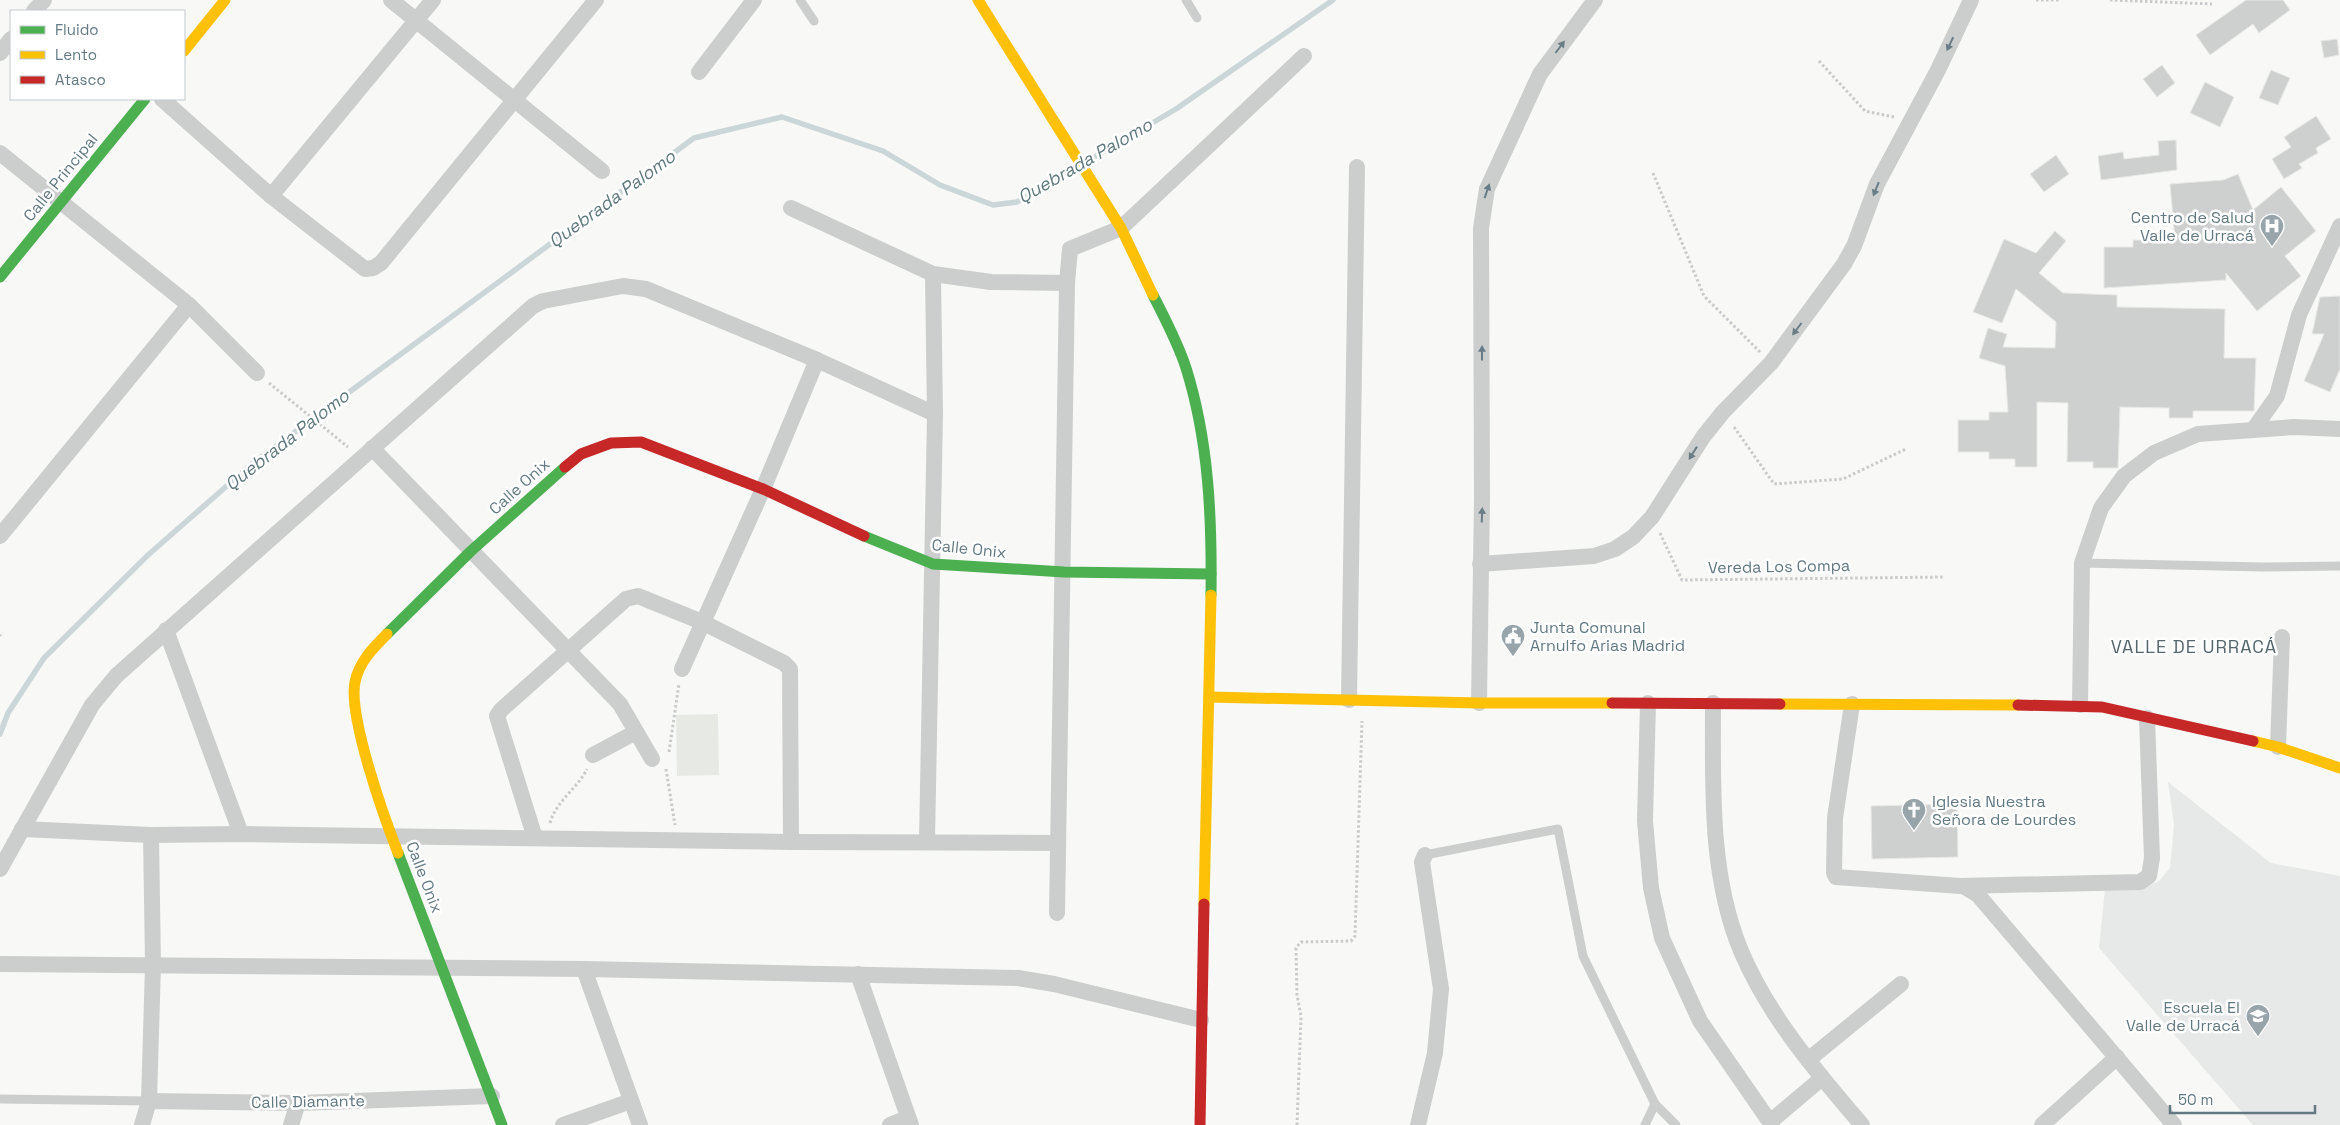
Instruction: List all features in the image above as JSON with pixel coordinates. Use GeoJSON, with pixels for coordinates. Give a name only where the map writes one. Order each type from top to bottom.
{"type":"FeatureCollection","features":[{"type":"Feature","properties":{"kind":"street"},"geometry":{"type":"LineString","coordinates":[[35,10],[44,0]]}},
{"type":"Feature","properties":{"kind":"street"},"geometry":{"type":"LineString","coordinates":[[185,50],[225,0]]}},
{"type":"Feature","properties":{"kind":"street"},"geometry":{"type":"LineString","coordinates":[[391,0],[602,171]]}},
{"type":"Feature","properties":{"kind":"street"},"geometry":{"type":"LineString","coordinates":[[271,196],[433,0]]}},
{"type":"Feature","properties":{"kind":"street"},"geometry":{"type":"LineString","coordinates":[[163,100],[271,196],[365,269],[373,268],[381,264],[596,0]]}},
{"type":"Feature","properties":{"kind":"street"},"geometry":{"type":"LineString","coordinates":[[699,72],[754,0]]}},
{"type":"Feature","properties":{"kind":"street"},"geometry":{"type":"LineString","coordinates":[[978,0],[1121,228],[1174,337],[1193,391],[1207,464],[1211,574],[1200,1125]]}},
{"type":"Feature","properties":{"kind":"street"},"geometry":{"type":"LineString","coordinates":[[1479,703],[1482,496],[1481,228],[1484,201],[1487,189],[1540,74],[1595,0]]}},
{"type":"Feature","properties":{"kind":"street"},"geometry":{"type":"LineString","coordinates":[[1480,564],[1594,556],[1615,549],[1633,537],[1652,517],[1703,438],[1723,412],[1771,363],[1844,264],[1854,246],[1878,184],[1971,0]]}},
{"type":"Feature","properties":{"kind":"street"},"geometry":{"type":"LineString","coordinates":[[0,53],[10,40]]}},
{"type":"Feature","properties":{"kind":"street"},"geometry":{"type":"LineString","coordinates":[[1057,913],[1064,572],[1067,283],[1070,249],[1121,228],[1304,56]]}},
{"type":"Feature","properties":{"kind":"street","name":"Calle Principal"},"geometry":{"type":"LineString","coordinates":[[0,277],[144,100]]}},
{"type":"Feature","properties":{"kind":"street"},"geometry":{"type":"LineString","coordinates":[[0,153],[189,305],[257,373]]}},
{"type":"Feature","properties":{"kind":"street"},"geometry":{"type":"LineString","coordinates":[[1356,167],[1356,700]]}},
{"type":"Feature","properties":{"kind":"street"},"geometry":{"type":"LineString","coordinates":[[791,208],[933,274],[991,282],[1067,283]]}},
{"type":"Feature","properties":{"kind":"street"},"geometry":{"type":"LineString","coordinates":[[2253,430],[2277,396],[2300,315],[2340,226]]}},
{"type":"Feature","properties":{"kind":"street"},"geometry":{"type":"LineString","coordinates":[[927,841],[935,414],[933,274]]}},
{"type":"Feature","properties":{"kind":"street"},"geometry":{"type":"LineString","coordinates":[[0,869],[92,705],[116,676],[533,306],[558,297],[634,286],[817,360],[935,414]]}},
{"type":"Feature","properties":{"kind":"street"},"geometry":{"type":"LineString","coordinates":[[0,536],[189,305]]}},
{"type":"Feature","properties":{"kind":"street"},"geometry":{"type":"LineString","coordinates":[[682,669],[763,489],[817,360]]}},
{"type":"Feature","properties":{"kind":"street"},"geometry":{"type":"LineString","coordinates":[[2080,705],[2082,563],[2101,508],[2124,476],[2154,453],[2198,434],[2294,427],[2340,429]]}},
{"type":"Feature","properties":{"kind":"street","name":"Calle Onix"},"geometry":{"type":"LineString","coordinates":[[502,1125],[392,835],[356,721],[355,682],[368,654],[471,551],[551,476],[581,454],[611,443],[641,442],[763,489],[876,542],[933,564],[1064,572],[1211,574]]}},
{"type":"Feature","properties":{"kind":"street"},"geometry":{"type":"LineString","coordinates":[[366,453],[471,551],[567,652],[620,704],[636,732],[660,758]]}},
{"type":"Feature","properties":{"kind":"street"},"geometry":{"type":"LineString","coordinates":[[540,838],[497,716],[500,710],[632,596],[638,596],[702,622],[784,662],[790,669],[791,842]]}},
{"type":"Feature","properties":{"kind":"street"},"geometry":{"type":"LineString","coordinates":[[166,630],[241,834]]}},
{"type":"Feature","properties":{"kind":"street"},"geometry":{"type":"LineString","coordinates":[[2278,747],[2282,637]]}},
{"type":"Feature","properties":{"kind":"street"},"geometry":{"type":"LineString","coordinates":[[1209,697],[1479,703],[2080,705],[2278,747],[2340,768]]}},
{"type":"Feature","properties":{"kind":"street"},"geometry":{"type":"LineString","coordinates":[[1648,703],[1645,821],[1651,888],[1662,938],[1700,1020],[1771,1124],[1822,1078]]}},
{"type":"Feature","properties":{"kind":"street"},"geometry":{"type":"LineString","coordinates":[[1712,703],[1713,798],[1717,848],[1725,897],[1745,959],[1780,1022],[1822,1078],[1862,1125]]}},
{"type":"Feature","properties":{"kind":"street"},"geometry":{"type":"LineString","coordinates":[[1852,704],[1835,818],[1834,850],[1836,877],[1960,886],[2140,882],[2149,876],[2152,858],[2147,718]]}},
{"type":"Feature","properties":{"kind":"street"},"geometry":{"type":"LineString","coordinates":[[593,755],[636,732]]}},
{"type":"Feature","properties":{"kind":"street"},"geometry":{"type":"LineString","coordinates":[[22,829],[151,835],[392,835],[791,842],[927,841],[1058,843]]}},
{"type":"Feature","properties":{"kind":"street"},"geometry":{"type":"LineString","coordinates":[[142,1125],[149,1101],[152,965],[151,835]]}},
{"type":"Feature","properties":{"kind":"street"},"geometry":{"type":"LineString","coordinates":[[1418,1125],[1435,1053],[1441,989],[1422,862],[1425,855]]}},
{"type":"Feature","properties":{"kind":"street"},"geometry":{"type":"LineString","coordinates":[[1960,886],[1978,895],[2174,1125]]}},
{"type":"Feature","properties":{"kind":"street"},"geometry":{"type":"LineString","coordinates":[[0,964],[442,967],[1018,978],[1054,984],[1201,1020]]}},
{"type":"Feature","properties":{"kind":"street"},"geometry":{"type":"LineString","coordinates":[[584,969],[640,1125]]}},
{"type":"Feature","properties":{"kind":"street"},"geometry":{"type":"LineString","coordinates":[[858,974],[910,1121],[890,1125]]}},
{"type":"Feature","properties":{"kind":"street"},"geometry":{"type":"LineString","coordinates":[[1808,1060],[1902,984]]}},
{"type":"Feature","properties":{"kind":"street"},"geometry":{"type":"LineString","coordinates":[[2042,1125],[2117,1058]]}},
{"type":"Feature","properties":{"kind":"street","name":"Calle Diamante"},"geometry":{"type":"LineString","coordinates":[[149,1101],[298,1103],[492,1096]]}},
{"type":"Feature","properties":{"kind":"street"},"geometry":{"type":"LineString","coordinates":[[563,1125],[631,1100]]}},
{"type":"Feature","properties":{"kind":"street"},"geometry":{"type":"LineString","coordinates":[[291,1125],[298,1103]]}},
{"type":"Feature","properties":{"kind":"lane"},"geometry":{"type":"LineString","coordinates":[[800,0],[814,21]]}},
{"type":"Feature","properties":{"kind":"lane"},"geometry":{"type":"LineString","coordinates":[[1186,0],[1197,18]]}},
{"type":"Feature","properties":{"kind":"lane"},"geometry":{"type":"LineString","coordinates":[[2082,563],[2263,568],[2340,566]]}},
{"type":"Feature","properties":{"kind":"lane"},"geometry":{"type":"LineString","coordinates":[[1425,855],[1558,829],[1583,956],[1655,1104],[1676,1125]]}},
{"type":"Feature","properties":{"kind":"lane"},"geometry":{"type":"LineString","coordinates":[[0,1099],[149,1101]]}},
{"type":"Feature","properties":{"kind":"lane"},"geometry":{"type":"LineString","coordinates":[[1645,1125],[1655,1104]]}},
{"type":"Feature","properties":{"kind":"path"},"geometry":{"type":"LineString","coordinates":[[2036,0],[2061,0]]}},
{"type":"Feature","properties":{"kind":"path"},"geometry":{"type":"LineString","coordinates":[[2110,0],[2212,4]]}},
{"type":"Feature","properties":{"kind":"path"},"geometry":{"type":"LineString","coordinates":[[1819,62],[1865,111],[1911,121]]}},
{"type":"Feature","properties":{"kind":"path"},"geometry":{"type":"LineString","coordinates":[[1653,173],[1704,296],[1771,363]]}},
{"type":"Feature","properties":{"kind":"path"},"geometry":{"type":"LineString","coordinates":[[257,373],[366,453]]}},
{"type":"Feature","properties":{"kind":"path"},"geometry":{"type":"LineString","coordinates":[[1723,412],[1774,484],[1843,479],[1906,449]]}},
{"type":"Feature","properties":{"kind":"path","name":"Vereda Los Compa"},"geometry":{"type":"LineString","coordinates":[[1652,517],[1682,580],[1945,577]]}},
{"type":"Feature","properties":{"kind":"path"},"geometry":{"type":"LineString","coordinates":[[677,840],[666,768],[660,758],[682,669]]}},
{"type":"Feature","properties":{"kind":"path"},"geometry":{"type":"LineString","coordinates":[[1297,1125],[1301,1016],[1297,995],[1296,948],[1301,942],[1351,941],[1355,936],[1356,700]]}},
{"type":"Feature","properties":{"kind":"path"},"geometry":{"type":"LineString","coordinates":[[540,838],[553,811],[582,778],[593,755]]}},
{"type":"Feature","properties":{"kind":"shaded area"},"geometry":{"type":"Polygon","coordinates":[[[718,714],[719,775],[677,776],[676,715],[718,714]]]}},
{"type":"Feature","properties":{"kind":"shaded area","name":"Escuela El Valle de Urracá"},"geometry":{"type":"Polygon","coordinates":[[[2168,782],[2271,863],[2340,876],[2340,1125],[2253,1125],[2099,948],[2105,889],[2142,889],[2159,881],[2170,868],[2174,825],[2168,782]]]}},
{"type":"Feature","properties":{"kind":"building"},"geometry":{"type":"Polygon","coordinates":[[[2246,0],[2283,0],[2290,10],[2259,33],[2253,24],[2210,55],[2196,35],[2246,0]]]}},
{"type":"Feature","properties":{"kind":"building"},"geometry":{"type":"Polygon","coordinates":[[[2337,39],[2339,55],[2324,58],[2321,41],[2337,39]]]}},
{"type":"Feature","properties":{"kind":"building"},"geometry":{"type":"Polygon","coordinates":[[[2162,65],[2175,83],[2157,97],[2143,79],[2162,65]]]}},
{"type":"Feature","properties":{"kind":"building"},"geometry":{"type":"Polygon","coordinates":[[[2271,70],[2290,78],[2278,105],[2259,98],[2271,70]]]}},
{"type":"Feature","properties":{"kind":"building"},"geometry":{"type":"Polygon","coordinates":[[[2205,82],[2234,97],[2220,127],[2190,113],[2205,82]]]}},
{"type":"Feature","properties":{"kind":"building"},"geometry":{"type":"Polygon","coordinates":[[[2316,116],[2331,139],[2316,148],[2318,153],[2299,164],[2302,168],[2284,179],[2272,159],[2291,147],[2284,137],[2316,116]]]}},
{"type":"Feature","properties":{"kind":"building"},"geometry":{"type":"Polygon","coordinates":[[[2176,140],[2177,170],[2101,180],[2098,156],[2123,152],[2124,159],[2159,155],[2158,141],[2176,140]]]}},
{"type":"Feature","properties":{"kind":"building"},"geometry":{"type":"Polygon","coordinates":[[[2056,155],[2069,174],[2044,192],[2030,174],[2056,155]]]}},
{"type":"Feature","properties":{"kind":"building"},"geometry":{"type":"Polygon","coordinates":[[[2238,174],[2253,210],[2281,187],[2316,231],[2285,256],[2301,276],[2257,311],[2226,273],[2226,280],[2104,288],[2104,247],[2133,247],[2133,240],[2175,240],[2170,184],[2223,180],[2238,174]]]}},
{"type":"Feature","properties":{"kind":"building"},"geometry":{"type":"Polygon","coordinates":[[[2055,231],[2066,241],[2039,273],[2063,293],[2117,295],[2117,307],[2225,309],[2224,358],[2256,358],[2254,411],[2193,411],[2193,418],[2169,418],[2169,408],[2120,407],[2118,468],[2093,468],[2093,462],[2067,462],[2068,403],[2037,402],[2037,467],[2015,467],[2015,459],[1989,459],[1989,452],[1958,452],[1958,420],[1989,420],[1989,412],[2008,412],[2005,366],[1979,358],[1988,328],[2007,334],[2003,347],[2055,348],[2056,322],[2016,289],[2002,323],[1973,312],[2004,239],[2036,253],[2055,231]]]}},
{"type":"Feature","properties":{"kind":"building"},"geometry":{"type":"Polygon","coordinates":[[[2340,296],[2340,369],[2330,392],[2304,381],[2324,334],[2312,334],[2320,297],[2340,296]]]}},
{"type":"Feature","properties":{"kind":"building","name":"Iglesia Nuestra Señora de Lourdes"},"geometry":{"type":"Polygon","coordinates":[[[1957,804],[1958,857],[1872,859],[1871,806],[1957,804]]]}},
{"type":"Feature","properties":{"kind":"waterway","name":"Quebrada Palomo"},"geometry":{"type":"LineString","coordinates":[[1086,162],[1176,109],[1333,0]]}},
{"type":"Feature","properties":{"kind":"waterway","name":"Quebrada Palomo"},"geometry":{"type":"LineString","coordinates":[[0,734],[8,713],[44,658],[148,555],[253,463],[694,138],[782,117],[883,151],[940,185],[993,205],[1017,202],[1076,167]]}},
{"type":"Feature","properties":{"kind":"traffic: fast"},"geometry":{"type":"LineString","coordinates":[[0,277],[144,100]]}},
{"type":"Feature","properties":{"kind":"traffic: fast"},"geometry":{"type":"LineString","coordinates":[[1153,295],[1183,359],[1200,424],[1210,509],[1211,595]]}},
{"type":"Feature","properties":{"kind":"traffic: fast"},"geometry":{"type":"LineString","coordinates":[[387,634],[471,551],[565,467]]}},
{"type":"Feature","properties":{"kind":"traffic: fast"},"geometry":{"type":"LineString","coordinates":[[864,536],[933,564],[1064,572],[1211,574]]}},
{"type":"Feature","properties":{"kind":"traffic: fast"},"geometry":{"type":"LineString","coordinates":[[398,853],[502,1125]]}},
{"type":"Feature","properties":{"kind":"traffic: slow"},"geometry":{"type":"LineString","coordinates":[[185,50],[225,0]]}},
{"type":"Feature","properties":{"kind":"traffic: slow"},"geometry":{"type":"LineString","coordinates":[[978,0],[1121,228],[1153,295]]}},
{"type":"Feature","properties":{"kind":"traffic: slow"},"geometry":{"type":"LineString","coordinates":[[1204,904],[1211,595]]}},
{"type":"Feature","properties":{"kind":"traffic: slow"},"geometry":{"type":"LineString","coordinates":[[387,634],[363,662],[355,682],[354,698],[362,742],[369,767],[398,853]]}},
{"type":"Feature","properties":{"kind":"traffic: slow"},"geometry":{"type":"LineString","coordinates":[[1209,697],[1479,703],[1612,703]]}},
{"type":"Feature","properties":{"kind":"traffic: slow"},"geometry":{"type":"LineString","coordinates":[[1780,704],[2018,705]]}},
{"type":"Feature","properties":{"kind":"traffic: slow"},"geometry":{"type":"LineString","coordinates":[[2253,741],[2278,747],[2340,768]]}},
{"type":"Feature","properties":{"kind":"traffic: jam"},"geometry":{"type":"LineString","coordinates":[[565,467],[581,454],[611,443],[641,442],[763,489],[864,536]]}},
{"type":"Feature","properties":{"kind":"traffic: jam"},"geometry":{"type":"LineString","coordinates":[[1612,703],[1780,704]]}},
{"type":"Feature","properties":{"kind":"traffic: jam"},"geometry":{"type":"LineString","coordinates":[[2018,705],[2102,707],[2253,741]]}},
{"type":"Feature","properties":{"kind":"traffic: jam"},"geometry":{"type":"LineString","coordinates":[[1200,1125],[1204,904]]}},
{"type":"Feature","properties":{"kind":"place","name":"Centro de Salud Valle de Urracá"},"geometry":{"type":"Point","coordinates":[2272,247]}},
{"type":"Feature","properties":{"kind":"place","name":"Junta Comunal Arnulfo Arias Madrid"},"geometry":{"type":"Point","coordinates":[1513,657]}},
{"type":"Feature","properties":{"kind":"place","name":"Iglesia Nuestra Señora de Lourdes"},"geometry":{"type":"Point","coordinates":[1914,831]}},
{"type":"Feature","properties":{"kind":"place","name":"Escuela El Valle de Urracá"},"geometry":{"type":"Point","coordinates":[2258,1037]}},
{"type":"Feature","properties":{"kind":"district","name":"VALLE DE URRACÁ"},"geometry":{"type":"Point","coordinates":[2194,647]}}]}
